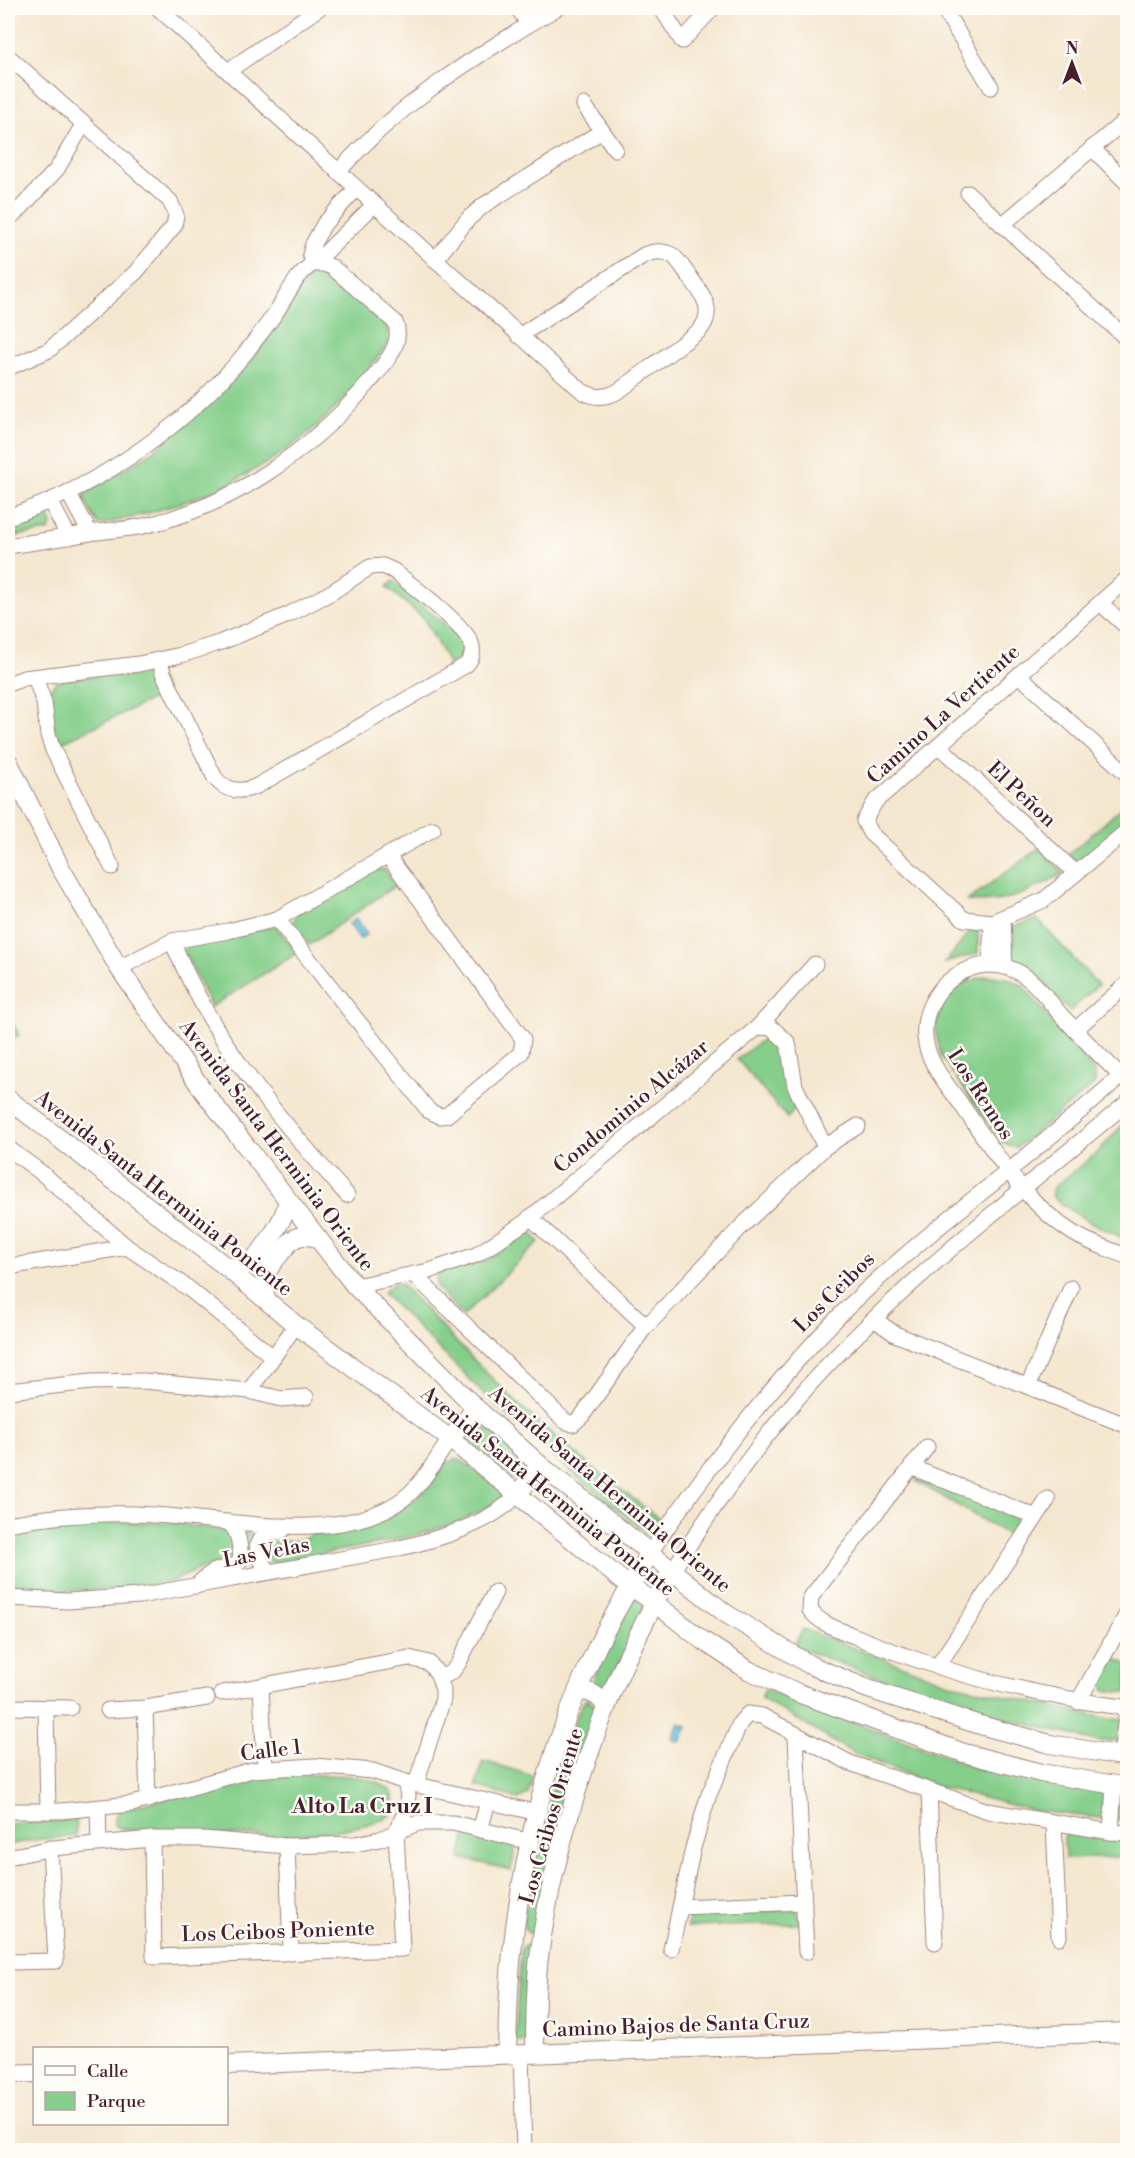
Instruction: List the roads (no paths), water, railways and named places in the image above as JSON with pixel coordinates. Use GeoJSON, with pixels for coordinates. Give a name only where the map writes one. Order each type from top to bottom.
{"type":"FeatureCollection","features":[{"type":"Feature","properties":{"kind":"street"},"geometry":{"type":"LineString","coordinates":[[158,8],[356,189],[519,336],[582,391],[592,396],[606,397],[620,390],[699,331],[706,321],[708,308],[702,295],[676,258],[666,253],[652,252],[519,336]]}},
{"type":"Feature","properties":{"kind":"street"},"geometry":{"type":"LineString","coordinates":[[228,71],[319,8]]}},
{"type":"Feature","properties":{"kind":"street"},"geometry":{"type":"LineString","coordinates":[[518,8],[528,24]]}},
{"type":"Feature","properties":{"kind":"street"},"geometry":{"type":"LineString","coordinates":[[338,172],[360,147],[405,107],[528,24],[557,8]]}},
{"type":"Feature","properties":{"kind":"street"},"geometry":{"type":"LineString","coordinates":[[661,8],[682,41],[713,8]]}},
{"type":"Feature","properties":{"kind":"street"},"geometry":{"type":"LineString","coordinates":[[943,8],[991,87]]}},
{"type":"Feature","properties":{"kind":"street"},"geometry":{"type":"LineString","coordinates":[[8,56],[170,201],[176,214],[174,226],[136,272],[49,350],[8,368]]}},
{"type":"Feature","properties":{"kind":"street"},"geometry":{"type":"LineString","coordinates":[[584,105],[615,149]]}},
{"type":"Feature","properties":{"kind":"street"},"geometry":{"type":"LineString","coordinates":[[1002,225],[1128,118]]}},
{"type":"Feature","properties":{"kind":"street"},"geometry":{"type":"LineString","coordinates":[[8,219],[57,169],[84,123]]}},
{"type":"Feature","properties":{"kind":"street"},"geometry":{"type":"LineString","coordinates":[[435,260],[479,208],[602,131]]}},
{"type":"Feature","properties":{"kind":"street"},"geometry":{"type":"LineString","coordinates":[[1092,148],[1128,184]]}},
{"type":"Feature","properties":{"kind":"street"},"geometry":{"type":"LineString","coordinates":[[8,546],[130,528],[167,519],[209,504],[249,484],[302,449],[349,406],[376,374],[396,344],[398,333],[395,322],[332,267],[315,263],[310,255],[324,224],[356,189]]}},
{"type":"Feature","properties":{"kind":"street"},"geometry":{"type":"LineString","coordinates":[[968,193],[1128,340]]}},
{"type":"Feature","properties":{"kind":"street"},"geometry":{"type":"LineString","coordinates":[[8,517],[50,501],[84,484],[163,433],[223,379],[251,346],[304,270],[315,263],[374,205]]}},
{"type":"Feature","properties":{"kind":"street"},"geometry":{"type":"LineString","coordinates":[[68,492],[90,533]]}},
{"type":"Feature","properties":{"kind":"street"},"geometry":{"type":"LineString","coordinates":[[50,501],[69,537]]}},
{"type":"Feature","properties":{"kind":"street"},"geometry":{"type":"LineString","coordinates":[[8,684],[20,679],[160,660],[219,643],[288,615],[332,592],[367,568],[376,566],[384,566],[394,571],[458,625],[469,638],[472,648],[471,657],[466,665],[257,786],[237,791],[225,788],[214,778],[163,673],[160,660]]}},
{"type":"Feature","properties":{"kind":"street","name":"Camino La Vertiente"},"geometry":{"type":"LineString","coordinates":[[998,921],[964,919],[870,833],[864,820],[875,802],[1128,578]]}},
{"type":"Feature","properties":{"kind":"street"},"geometry":{"type":"LineString","coordinates":[[1100,603],[1128,628]]}},
{"type":"Feature","properties":{"kind":"street"},"geometry":{"type":"LineString","coordinates":[[1019,675],[1128,775]]}},
{"type":"Feature","properties":{"kind":"street"},"geometry":{"type":"LineString","coordinates":[[35,677],[44,703],[48,735],[53,750],[112,867]]}},
{"type":"Feature","properties":{"kind":"street","name":"El Peñon"},"geometry":{"type":"LineString","coordinates":[[939,746],[1076,873]]}},
{"type":"Feature","properties":{"kind":"street","name":"Avenida Santa Herminia Oriente"},"geometry":{"type":"LineString","coordinates":[[8,761],[60,867],[119,968],[204,1092],[355,1287],[476,1408],[540,1465],[725,1612],[810,1665],[868,1689],[1015,1734],[1050,1744],[1124,1756]]}},
{"type":"Feature","properties":{"kind":"street"},"geometry":{"type":"LineString","coordinates":[[119,968],[172,940],[228,931],[277,919],[433,829]]}},
{"type":"Feature","properties":{"kind":"street"},"geometry":{"type":"LineString","coordinates":[[1124,1079],[1026,977],[997,966],[998,921],[1044,900],[1128,830]]}},
{"type":"Feature","properties":{"kind":"street"},"geometry":{"type":"LineString","coordinates":[[277,919],[429,1111],[440,1116],[447,1115],[520,1053],[522,1039],[388,856]]}},
{"type":"Feature","properties":{"kind":"street"},"geometry":{"type":"LineString","coordinates":[[172,940],[195,992],[228,1046],[269,1102],[347,1195]]}},
{"type":"Feature","properties":{"kind":"street","name":"Condominio Alcázar"},"geometry":{"type":"LineString","coordinates":[[355,1287],[413,1274],[476,1255],[530,1217],[758,1027],[815,964]]}},
{"type":"Feature","properties":{"kind":"street","name":"Los Remos"},"geometry":{"type":"LineString","coordinates":[[997,966],[971,967],[950,978],[937,992],[928,1011],[925,1034],[935,1066],[1008,1172],[1052,1218],[1075,1234],[1128,1257]]}},
{"type":"Feature","properties":{"kind":"street"},"geometry":{"type":"LineString","coordinates":[[1075,1030],[1128,983]]}},
{"type":"Feature","properties":{"kind":"street"},"geometry":{"type":"LineString","coordinates":[[758,1027],[772,1028],[788,1042],[795,1086],[825,1147]]}},
{"type":"Feature","properties":{"kind":"street","name":"Los Ceibos"},"geometry":{"type":"LineString","coordinates":[[630,1586],[651,1551],[721,1451],[792,1367],[842,1314],[894,1264],[960,1208],[1124,1079]]}},
{"type":"Feature","properties":{"kind":"street","name":"Avenida Santa Herminia Poniente"},"geometry":{"type":"LineString","coordinates":[[8,1099],[225,1266],[296,1325],[450,1438],[630,1586],[702,1640],[748,1670],[798,1693],[903,1732],[1005,1764],[1041,1773],[1121,1786]]}},
{"type":"Feature","properties":{"kind":"street"},"geometry":{"type":"LineString","coordinates":[[655,1603],[673,1570],[738,1473],[810,1384],[931,1265],[1128,1102]]}},
{"type":"Feature","properties":{"kind":"street"},"geometry":{"type":"LineString","coordinates":[[413,1274],[565,1421],[573,1424],[582,1416],[646,1326],[741,1228],[825,1147],[858,1126]]}},
{"type":"Feature","properties":{"kind":"street"},"geometry":{"type":"LineString","coordinates":[[8,1148],[43,1174],[127,1247],[188,1288],[273,1357]]}},
{"type":"Feature","properties":{"kind":"street"},"geometry":{"type":"LineString","coordinates":[[225,1266],[241,1267],[250,1262],[282,1221],[287,1211],[288,1201]]}},
{"type":"Feature","properties":{"kind":"street"},"geometry":{"type":"LineString","coordinates":[[530,1217],[646,1326]]}},
{"type":"Feature","properties":{"kind":"street"},"geometry":{"type":"LineString","coordinates":[[266,1299],[265,1274],[289,1242],[300,1236],[318,1238]]}},
{"type":"Feature","properties":{"kind":"street"},"geometry":{"type":"LineString","coordinates":[[8,1267],[127,1247]]}},
{"type":"Feature","properties":{"kind":"street"},"geometry":{"type":"LineString","coordinates":[[1028,1386],[1071,1288]]}},
{"type":"Feature","properties":{"kind":"street"},"geometry":{"type":"LineString","coordinates":[[874,1319],[896,1334],[1128,1426]]}},
{"type":"Feature","properties":{"kind":"street"},"geometry":{"type":"LineString","coordinates":[[249,1391],[296,1325]]}},
{"type":"Feature","properties":{"kind":"street"},"geometry":{"type":"LineString","coordinates":[[792,1367],[810,1384]]}},
{"type":"Feature","properties":{"kind":"street"},"geometry":{"type":"LineString","coordinates":[[8,1391],[92,1382],[143,1381],[249,1391],[281,1399],[306,1397]]}},
{"type":"Feature","properties":{"kind":"street"},"geometry":{"type":"LineString","coordinates":[[450,1438],[476,1408]]}},
{"type":"Feature","properties":{"kind":"street","name":"Las Velas"},"geometry":{"type":"LineString","coordinates":[[8,1524],[53,1517],[104,1514],[153,1515],[288,1527],[331,1524],[358,1519],[384,1510],[402,1500],[418,1485],[450,1438]]}},
{"type":"Feature","properties":{"kind":"street"},"geometry":{"type":"LineString","coordinates":[[927,1447],[811,1598],[810,1610],[817,1620],[937,1667],[1002,1685],[1078,1702],[1127,1708],[1124,1756]]}},
{"type":"Feature","properties":{"kind":"street"},"geometry":{"type":"LineString","coordinates":[[518,1494],[540,1465]]}},
{"type":"Feature","properties":{"kind":"street"},"geometry":{"type":"LineString","coordinates":[[911,1467],[1036,1517]]}},
{"type":"Feature","properties":{"kind":"street","name":"Las Velas"},"geometry":{"type":"LineString","coordinates":[[8,1598],[68,1601],[139,1596],[421,1543],[475,1523],[508,1506],[518,1494]]}},
{"type":"Feature","properties":{"kind":"street"},"geometry":{"type":"LineString","coordinates":[[937,1667],[1048,1499]]}},
{"type":"Feature","properties":{"kind":"street"},"geometry":{"type":"LineString","coordinates":[[196,1586],[208,1575],[233,1567],[240,1562],[236,1532],[228,1522]]}},
{"type":"Feature","properties":{"kind":"street"},"geometry":{"type":"LineString","coordinates":[[269,1572],[258,1555],[259,1542],[265,1536],[288,1527]]}},
{"type":"Feature","properties":{"kind":"street"},"geometry":{"type":"LineString","coordinates":[[524,2151],[521,2053],[509,1985],[523,1874],[557,1745],[596,1648],[630,1586]]}},
{"type":"Feature","properties":{"kind":"street"},"geometry":{"type":"LineString","coordinates":[[441,1678],[452,1672],[458,1664],[495,1592]]}},
{"type":"Feature","properties":{"kind":"street","name":"Los Ceibos Oriente"},"geometry":{"type":"LineString","coordinates":[[521,2053],[535,2006],[547,1903],[569,1816],[606,1707],[655,1603]]}},
{"type":"Feature","properties":{"kind":"street"},"geometry":{"type":"LineString","coordinates":[[1078,1702],[1128,1612]]}},
{"type":"Feature","properties":{"kind":"street"},"geometry":{"type":"LineString","coordinates":[[108,1710],[145,1708],[215,1696],[410,1658],[429,1663],[441,1678],[443,1699],[410,1783],[406,1811],[396,1831]]}},
{"type":"Feature","properties":{"kind":"street"},"geometry":{"type":"LineString","coordinates":[[261,1686],[265,1769]]}},
{"type":"Feature","properties":{"kind":"street"},"geometry":{"type":"LineString","coordinates":[[578,1691],[595,1694],[602,1699],[606,1707]]}},
{"type":"Feature","properties":{"kind":"street"},"geometry":{"type":"LineString","coordinates":[[8,1707],[70,1708]]}},
{"type":"Feature","properties":{"kind":"street"},"geometry":{"type":"LineString","coordinates":[[46,1708],[48,1811]]}},
{"type":"Feature","properties":{"kind":"street"},"geometry":{"type":"LineString","coordinates":[[145,1708],[148,1800]]}},
{"type":"Feature","properties":{"kind":"street"},"geometry":{"type":"LineString","coordinates":[[671,1949],[693,1848],[708,1797],[740,1723],[748,1714],[762,1716],[850,1763],[988,1812],[1128,1833]]}},
{"type":"Feature","properties":{"kind":"street"},"geometry":{"type":"LineString","coordinates":[[1005,1764],[1015,1734]]}},
{"type":"Feature","properties":{"kind":"street"},"geometry":{"type":"LineString","coordinates":[[796,1736],[806,1952]]}},
{"type":"Feature","properties":{"kind":"street","name":"Calle 1"},"geometry":{"type":"LineString","coordinates":[[8,1811],[48,1811],[132,1804],[252,1770],[314,1766],[373,1771],[410,1783],[538,1813]]}},
{"type":"Feature","properties":{"kind":"street"},"geometry":{"type":"LineString","coordinates":[[1111,1832],[1121,1786]]}},
{"type":"Feature","properties":{"kind":"street"},"geometry":{"type":"LineString","coordinates":[[929,1791],[935,1942]]}},
{"type":"Feature","properties":{"kind":"street"},"geometry":{"type":"LineString","coordinates":[[480,1830],[488,1802]]}},
{"type":"Feature","properties":{"kind":"street"},"geometry":{"type":"LineString","coordinates":[[98,1808],[99,1843]]}},
{"type":"Feature","properties":{"kind":"street"},"geometry":{"type":"LineString","coordinates":[[8,1857],[50,1848],[152,1839],[203,1839],[287,1846],[355,1844],[380,1839],[418,1823],[453,1823],[531,1842]]}},
{"type":"Feature","properties":{"kind":"street"},"geometry":{"type":"LineString","coordinates":[[1054,1823],[1059,1937]]}},
{"type":"Feature","properties":{"kind":"street","name":"Los Ceibos Poniente"},"geometry":{"type":"LineString","coordinates":[[152,1839],[154,1957],[402,1950],[396,1831]]}},
{"type":"Feature","properties":{"kind":"street"},"geometry":{"type":"LineString","coordinates":[[287,1846],[291,1953]]}},
{"type":"Feature","properties":{"kind":"street"},"geometry":{"type":"LineString","coordinates":[[8,1962],[56,1961],[50,1848]]}},
{"type":"Feature","properties":{"kind":"street"},"geometry":{"type":"LineString","coordinates":[[680,1907],[804,1902]]}},
{"type":"Feature","properties":{"kind":"street"},"geometry":{"type":"LineString","coordinates":[[515,1930],[520,1936],[528,1939],[543,1934]]}},
{"type":"Feature","properties":{"kind":"street","name":"Camino Bajos de Santa Cruz"},"geometry":{"type":"LineString","coordinates":[[228,2065],[1128,2032]]}},
{"type":"Feature","properties":{"kind":"street"},"geometry":{"type":"LineString","coordinates":[[8,2074],[33,2073]]}},
{"type":"Feature","properties":{"kind":"water"},"geometry":{"type":"Polygon","coordinates":[[[356,919],[367,934],[360,939],[349,924],[356,919]]]}},
{"type":"Feature","properties":{"kind":"water"},"geometry":{"type":"Polygon","coordinates":[[[679,1723],[687,1726],[680,1742],[672,1739],[679,1723]]]}},
{"type":"Feature","properties":{"kind":"district","name":"Alto La Cruz I"},"geometry":{"type":"Point","coordinates":[362,1805]}}]}
